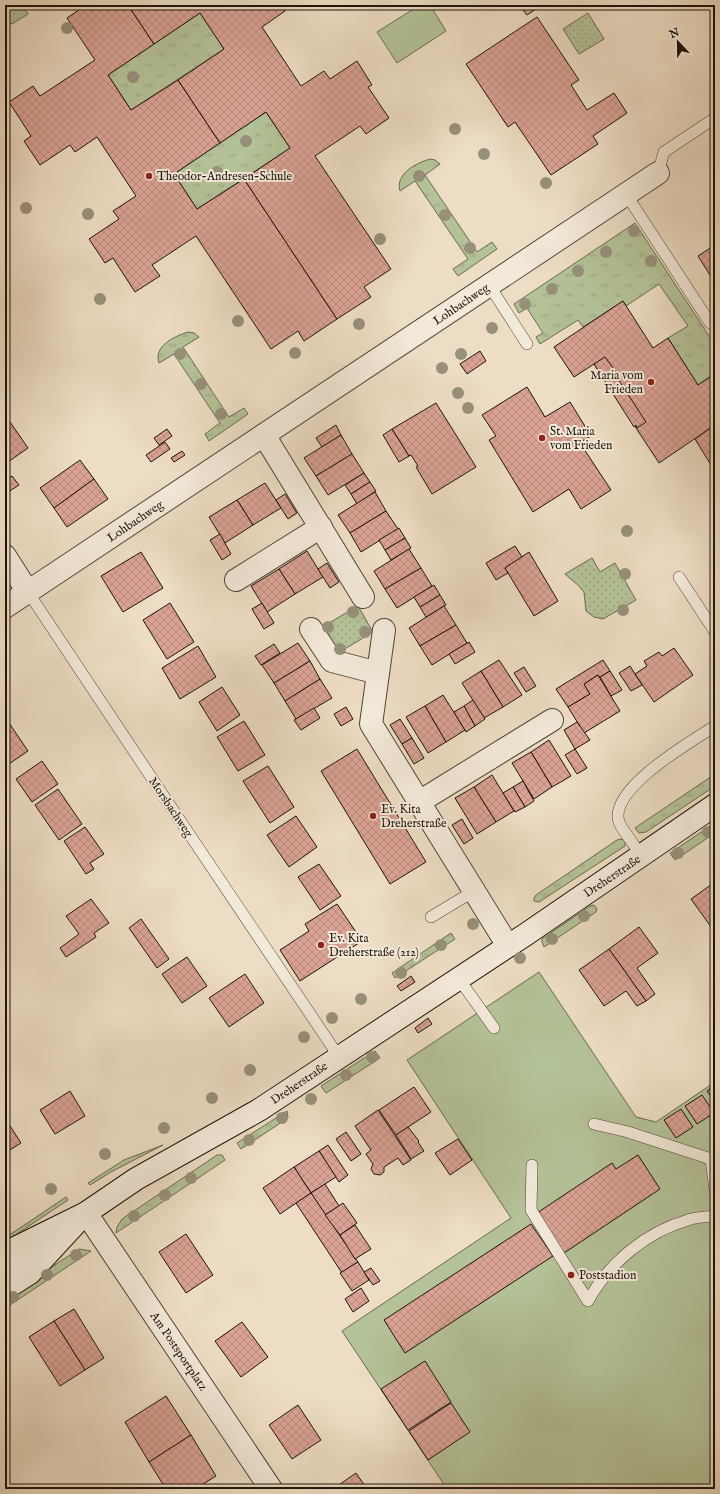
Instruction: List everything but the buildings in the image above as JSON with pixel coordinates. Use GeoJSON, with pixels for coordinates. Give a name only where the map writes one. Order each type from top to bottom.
{"type":"FeatureCollection","features":[{"type":"Feature","properties":{"kind":"street","name":"Lohbachweg"},"geometry":{"type":"LineString","coordinates":[[5,607],[658,173]]}},
{"type":"Feature","properties":{"kind":"street"},"geometry":{"type":"LineString","coordinates":[[264,435],[363,597]]}},
{"type":"Feature","properties":{"kind":"street"},"geometry":{"type":"LineString","coordinates":[[236,580],[321,527]]}},
{"type":"Feature","properties":{"kind":"street","name":"Morsbachweg"},"geometry":{"type":"LineString","coordinates":[[5,556],[28,592]]}},
{"type":"Feature","properties":{"kind":"street"},"geometry":{"type":"LineString","coordinates":[[311,629],[332,661],[378,673]]}},
{"type":"Feature","properties":{"kind":"street"},"geometry":{"type":"LineString","coordinates":[[384,630],[371,724],[508,946]]}},
{"type":"Feature","properties":{"kind":"street"},"geometry":{"type":"LineString","coordinates":[[419,802],[552,720]]}},
{"type":"Feature","properties":{"kind":"street","name":"Dreherstraße"},"geometry":{"type":"LineString","coordinates":[[5,1274],[86,1213],[136,1179],[259,1110],[459,979],[715,805]]}},
{"type":"Feature","properties":{"kind":"street","name":"Dreherstraße"},"geometry":{"type":"LineString","coordinates":[[5,1253],[86,1213]]}},
{"type":"Feature","properties":{"kind":"street","name":"Dreherstraße"},"geometry":{"type":"LineString","coordinates":[[5,1289],[30,1273],[86,1213]]}},
{"type":"Feature","properties":{"kind":"street","name":"Am Postsportplatz"},"geometry":{"type":"LineString","coordinates":[[86,1213],[271,1489]]}},
{"type":"Feature","properties":{"kind":"lane"},"geometry":{"type":"LineString","coordinates":[[658,173],[664,152],[715,118]]}},
{"type":"Feature","properties":{"kind":"lane"},"geometry":{"type":"LineString","coordinates":[[626,194],[710,323]]}},
{"type":"Feature","properties":{"kind":"lane"},"geometry":{"type":"LineString","coordinates":[[489,285],[527,344]]}},
{"type":"Feature","properties":{"kind":"lane"},"geometry":{"type":"LineString","coordinates":[[679,577],[715,632]]}},
{"type":"Feature","properties":{"kind":"lane","name":"Morsbachweg"},"geometry":{"type":"LineString","coordinates":[[28,592],[339,1057]]}},
{"type":"Feature","properties":{"kind":"lane"},"geometry":{"type":"LineString","coordinates":[[641,856],[619,821],[620,807],[628,791],[658,763],[715,726]]}},
{"type":"Feature","properties":{"kind":"lane"},"geometry":{"type":"LineString","coordinates":[[431,917],[474,891]]}},
{"type":"Feature","properties":{"kind":"lane"},"geometry":{"type":"LineString","coordinates":[[459,979],[494,1028]]}},
{"type":"Feature","properties":{"kind":"lane"},"geometry":{"type":"LineString","coordinates":[[594,1124],[628,1132],[713,1158],[715,1190]]}},
{"type":"Feature","properties":{"kind":"lane"},"geometry":{"type":"LineString","coordinates":[[532,1165],[531,1210],[588,1300],[595,1286],[621,1258],[649,1237],[689,1219],[715,1216]]}},
{"type":"Feature","properties":{"kind":"green space"},"geometry":{"type":"Polygon","coordinates":[[[5,5],[22,5],[28,14],[12,24],[5,22],[5,5]]]}},
{"type":"Feature","properties":{"kind":"green space"},"geometry":{"type":"Polygon","coordinates":[[[420,5],[430,5],[446,31],[397,63],[377,32],[420,5]]]}},
{"type":"Feature","properties":{"kind":"green space"},"geometry":{"type":"Polygon","coordinates":[[[200,13],[224,49],[131,110],[108,75],[200,13]]]}},
{"type":"Feature","properties":{"kind":"green space"},"geometry":{"type":"Polygon","coordinates":[[[588,13],[604,39],[579,54],[563,29],[588,13]]]}},
{"type":"Feature","properties":{"kind":"green space"},"geometry":{"type":"Polygon","coordinates":[[[266,112],[290,148],[197,209],[174,174],[266,112]]]}},
{"type":"Feature","properties":{"kind":"green space"},"geometry":{"type":"Polygon","coordinates":[[[430,159],[435,160],[440,164],[425,175],[477,252],[492,242],[497,249],[458,276],[453,269],[468,259],[415,181],[400,191],[399,185],[404,174],[413,166],[430,159]]]}},
{"type":"Feature","properties":{"kind":"green space"},"geometry":{"type":"Polygon","coordinates":[[[635,223],[715,345],[715,379],[712,375],[698,385],[668,338],[688,326],[659,284],[626,306],[623,301],[583,327],[578,320],[540,344],[536,337],[543,333],[527,308],[519,313],[514,304],[635,223]]]}},
{"type":"Feature","properties":{"kind":"green space"},"geometry":{"type":"Polygon","coordinates":[[[188,332],[194,333],[199,337],[183,347],[229,417],[244,408],[248,414],[209,441],[205,434],[220,423],[174,354],[159,363],[158,357],[162,347],[177,336],[188,332]]]}},
{"type":"Feature","properties":{"kind":"green space"},"geometry":{"type":"Polygon","coordinates":[[[592,558],[600,572],[615,563],[636,600],[603,619],[594,617],[586,611],[584,592],[565,574],[592,558]]]}},
{"type":"Feature","properties":{"kind":"green space"},"geometry":{"type":"Polygon","coordinates":[[[358,606],[373,632],[338,653],[322,627],[358,606]]]}},
{"type":"Feature","properties":{"kind":"green space"},"geometry":{"type":"Polygon","coordinates":[[[715,774],[715,786],[646,832],[639,833],[635,828],[715,774]]]}},
{"type":"Feature","properties":{"kind":"green space"},"geometry":{"type":"Polygon","coordinates":[[[715,823],[715,833],[675,860],[670,853],[715,823]]]}},
{"type":"Feature","properties":{"kind":"green space"},"geometry":{"type":"Polygon","coordinates":[[[622,839],[625,841],[625,846],[539,902],[534,901],[536,895],[617,840],[622,839]]]}},
{"type":"Feature","properties":{"kind":"green space"},"geometry":{"type":"Polygon","coordinates":[[[594,905],[597,909],[596,912],[544,947],[542,939],[590,906],[594,905]]]}},
{"type":"Feature","properties":{"kind":"green space"},"geometry":{"type":"Polygon","coordinates":[[[451,933],[455,939],[395,978],[392,973],[451,933]]]}},
{"type":"Feature","properties":{"kind":"green space","name":"Poststadion"},"geometry":{"type":"Polygon","coordinates":[[[539,972],[636,1117],[656,1122],[715,1082],[715,1489],[447,1489],[342,1331],[511,1218],[407,1060],[539,972]]]}},
{"type":"Feature","properties":{"kind":"green space"},"geometry":{"type":"Polygon","coordinates":[[[375,1051],[380,1058],[326,1093],[321,1086],[375,1051]]]}},
{"type":"Feature","properties":{"kind":"green space"},"geometry":{"type":"Polygon","coordinates":[[[287,1111],[288,1118],[241,1149],[237,1143],[287,1111]]]}},
{"type":"Feature","properties":{"kind":"green space"},"geometry":{"type":"Polygon","coordinates":[[[163,1145],[111,1172],[90,1185],[88,1183],[124,1160],[163,1145]]]}},
{"type":"Feature","properties":{"kind":"green space"},"geometry":{"type":"Polygon","coordinates":[[[217,1155],[222,1155],[225,1160],[116,1233],[117,1227],[122,1219],[217,1155]]]}},
{"type":"Feature","properties":{"kind":"green space"},"geometry":{"type":"Polygon","coordinates":[[[66,1197],[68,1200],[5,1242],[5,1238],[66,1197]]]}},
{"type":"Feature","properties":{"kind":"green space"},"geometry":{"type":"Polygon","coordinates":[[[79,1249],[91,1251],[10,1305],[5,1298],[79,1249]]]}},
{"type":"Feature","properties":{"kind":"place","name":"Theodor-Andresen-Schule"},"geometry":{"type":"Point","coordinates":[149,176]}},
{"type":"Feature","properties":{"kind":"place","name":"Maria vom Frieden"},"geometry":{"type":"Point","coordinates":[651,382]}},
{"type":"Feature","properties":{"kind":"place","name":"St. Maria vom Frieden"},"geometry":{"type":"Point","coordinates":[542,438]}},
{"type":"Feature","properties":{"kind":"place","name":"Ev. Kita Dreherstraße"},"geometry":{"type":"Point","coordinates":[373,816]}},
{"type":"Feature","properties":{"kind":"place","name":"Ev. Kita Dreherstraße (212)"},"geometry":{"type":"Point","coordinates":[321,945]}},
{"type":"Feature","properties":{"kind":"place","name":"Poststadion"},"geometry":{"type":"Point","coordinates":[571,1275]}}]}
